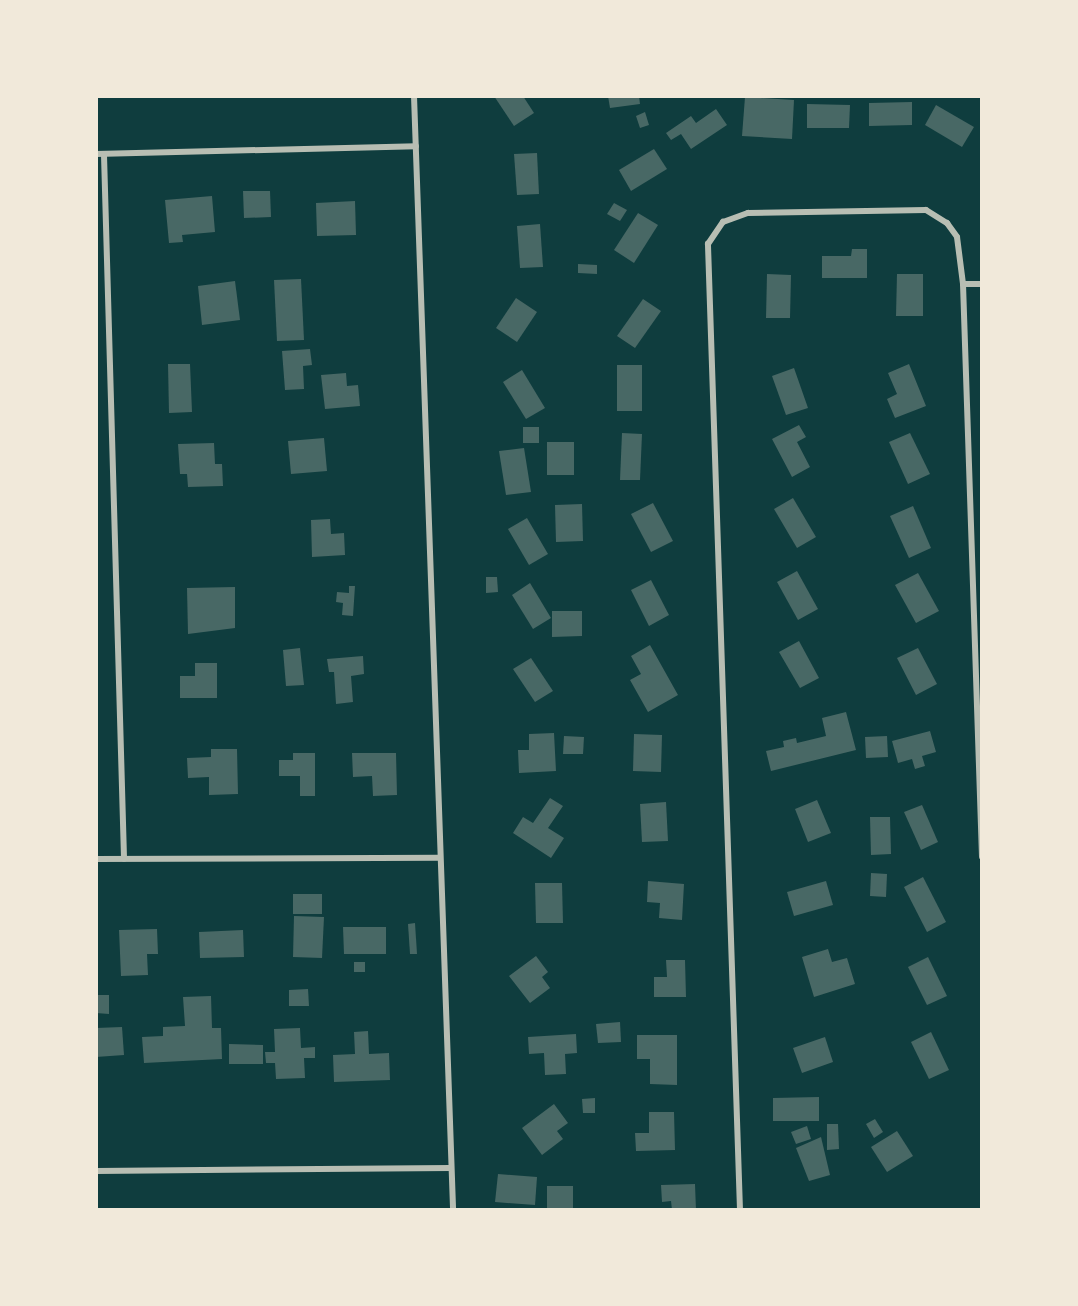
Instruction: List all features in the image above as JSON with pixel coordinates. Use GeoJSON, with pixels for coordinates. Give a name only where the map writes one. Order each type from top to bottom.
{"type":"FeatureCollection","features":[{"type":"Feature","properties":{"kind":"street"},"geometry":{"type":"LineString","coordinates":[[414,96],[453,1210]]}},
{"type":"Feature","properties":{"kind":"street"},"geometry":{"type":"LineString","coordinates":[[124,859],[100,154],[416,146]]}},
{"type":"Feature","properties":{"kind":"street"},"geometry":{"type":"LineString","coordinates":[[740,1210],[708,244],[723,222],[748,213],[926,210],[947,223],[957,237],[963,284],[980,713],[982,857]]}},
{"type":"Feature","properties":{"kind":"street"},"geometry":{"type":"LineString","coordinates":[[963,284],[982,284]]}},
{"type":"Feature","properties":{"kind":"street"},"geometry":{"type":"LineString","coordinates":[[96,860],[439,858]]}},
{"type":"Feature","properties":{"kind":"street"},"geometry":{"type":"LineString","coordinates":[[96,1171],[451,1168]]}},
{"type":"Feature","properties":{"kind":"building"},"geometry":{"type":"Polygon","coordinates":[[[494,96],[523,96],[534,113],[514,126],[494,96]]]}},
{"type":"Feature","properties":{"kind":"building"},"geometry":{"type":"Polygon","coordinates":[[[608,96],[639,96],[640,104],[610,108],[608,96]]]}},
{"type":"Feature","properties":{"kind":"building"},"geometry":{"type":"Polygon","coordinates":[[[745,97],[794,100],[792,139],[742,136],[745,97]]]}},
{"type":"Feature","properties":{"kind":"building"},"geometry":{"type":"Polygon","coordinates":[[[912,102],[912,125],[869,126],[869,103],[912,102]]]}},
{"type":"Feature","properties":{"kind":"building"},"geometry":{"type":"Polygon","coordinates":[[[807,104],[850,105],[849,128],[807,128],[807,104]]]}},
{"type":"Feature","properties":{"kind":"building"},"geometry":{"type":"Polygon","coordinates":[[[936,105],[974,127],[962,147],[925,125],[936,105]]]}},
{"type":"Feature","properties":{"kind":"building"},"geometry":{"type":"Polygon","coordinates":[[[716,109],[727,125],[691,149],[681,134],[671,140],[666,133],[691,116],[696,123],[716,109]]]}},
{"type":"Feature","properties":{"kind":"building"},"geometry":{"type":"Polygon","coordinates":[[[645,112],[649,125],[640,128],[636,116],[645,112]]]}},
{"type":"Feature","properties":{"kind":"building"},"geometry":{"type":"Polygon","coordinates":[[[654,149],[667,169],[631,191],[619,170],[654,149]]]}},
{"type":"Feature","properties":{"kind":"building"},"geometry":{"type":"Polygon","coordinates":[[[537,153],[539,194],[517,195],[514,154],[537,153]]]}},
{"type":"Feature","properties":{"kind":"building"},"geometry":{"type":"Polygon","coordinates":[[[243,191],[270,191],[271,217],[244,218],[243,191]]]}},
{"type":"Feature","properties":{"kind":"building"},"geometry":{"type":"Polygon","coordinates":[[[212,196],[215,232],[182,235],[183,242],[169,243],[165,200],[212,196]]]}},
{"type":"Feature","properties":{"kind":"building"},"geometry":{"type":"Polygon","coordinates":[[[355,201],[356,235],[317,236],[316,203],[355,201]]]}},
{"type":"Feature","properties":{"kind":"building"},"geometry":{"type":"Polygon","coordinates":[[[614,203],[627,210],[620,221],[607,214],[614,203]]]}},
{"type":"Feature","properties":{"kind":"building"},"geometry":{"type":"Polygon","coordinates":[[[638,213],[658,225],[634,263],[614,250],[638,213]]]}},
{"type":"Feature","properties":{"kind":"building"},"geometry":{"type":"Polygon","coordinates":[[[540,224],[543,267],[520,268],[517,226],[540,224]]]}},
{"type":"Feature","properties":{"kind":"building"},"geometry":{"type":"Polygon","coordinates":[[[852,249],[867,249],[867,278],[822,278],[822,256],[851,256],[852,249]]]}},
{"type":"Feature","properties":{"kind":"building"},"geometry":{"type":"Polygon","coordinates":[[[578,264],[597,265],[597,274],[578,273],[578,264]]]}},
{"type":"Feature","properties":{"kind":"building"},"geometry":{"type":"Polygon","coordinates":[[[767,274],[791,275],[790,318],[766,318],[767,274]]]}},
{"type":"Feature","properties":{"kind":"building"},"geometry":{"type":"Polygon","coordinates":[[[897,274],[923,274],[923,316],[896,316],[897,274]]]}},
{"type":"Feature","properties":{"kind":"building"},"geometry":{"type":"Polygon","coordinates":[[[301,279],[304,340],[277,341],[274,280],[301,279]]]}},
{"type":"Feature","properties":{"kind":"building"},"geometry":{"type":"Polygon","coordinates":[[[235,281],[240,320],[202,325],[198,286],[235,281]]]}},
{"type":"Feature","properties":{"kind":"building"},"geometry":{"type":"Polygon","coordinates":[[[516,298],[537,312],[517,342],[496,328],[516,298]]]}},
{"type":"Feature","properties":{"kind":"building"},"geometry":{"type":"Polygon","coordinates":[[[643,299],[661,311],[635,348],[617,336],[643,299]]]}},
{"type":"Feature","properties":{"kind":"building"},"geometry":{"type":"Polygon","coordinates":[[[310,349],[312,365],[303,366],[304,389],[285,390],[282,351],[310,349]]]}},
{"type":"Feature","properties":{"kind":"building"},"geometry":{"type":"Polygon","coordinates":[[[168,364],[190,364],[192,412],[169,413],[168,364]]]}},
{"type":"Feature","properties":{"kind":"building"},"geometry":{"type":"Polygon","coordinates":[[[909,364],[926,406],[895,418],[887,399],[897,394],[888,373],[909,364]]]}},
{"type":"Feature","properties":{"kind":"building"},"geometry":{"type":"Polygon","coordinates":[[[617,365],[642,365],[642,411],[617,411],[617,365]]]}},
{"type":"Feature","properties":{"kind":"building"},"geometry":{"type":"Polygon","coordinates":[[[794,368],[808,408],[786,415],[772,376],[794,368]]]}},
{"type":"Feature","properties":{"kind":"building"},"geometry":{"type":"Polygon","coordinates":[[[522,370],[545,408],[526,419],[503,382],[522,370]]]}},
{"type":"Feature","properties":{"kind":"building"},"geometry":{"type":"Polygon","coordinates":[[[346,373],[347,386],[358,385],[360,406],[325,409],[321,375],[346,373]]]}},
{"type":"Feature","properties":{"kind":"building"},"geometry":{"type":"Polygon","coordinates":[[[799,425],[806,437],[797,442],[810,467],[792,477],[772,439],[799,425]]]}},
{"type":"Feature","properties":{"kind":"building"},"geometry":{"type":"Polygon","coordinates":[[[523,427],[539,427],[539,443],[523,443],[523,427]]]}},
{"type":"Feature","properties":{"kind":"building"},"geometry":{"type":"Polygon","coordinates":[[[622,433],[642,434],[640,480],[620,480],[622,433]]]}},
{"type":"Feature","properties":{"kind":"building"},"geometry":{"type":"Polygon","coordinates":[[[910,433],[930,474],[908,484],[889,442],[910,433]]]}},
{"type":"Feature","properties":{"kind":"building"},"geometry":{"type":"Polygon","coordinates":[[[324,438],[327,471],[291,474],[288,441],[324,438]]]}},
{"type":"Feature","properties":{"kind":"building"},"geometry":{"type":"Polygon","coordinates":[[[547,442],[574,442],[574,475],[547,475],[547,442]]]}},
{"type":"Feature","properties":{"kind":"building"},"geometry":{"type":"Polygon","coordinates":[[[214,443],[215,464],[222,464],[223,486],[188,487],[187,474],[180,474],[178,444],[214,443]]]}},
{"type":"Feature","properties":{"kind":"building"},"geometry":{"type":"Polygon","coordinates":[[[524,448],[531,492],[506,495],[499,451],[524,448]]]}},
{"type":"Feature","properties":{"kind":"building"},"geometry":{"type":"Polygon","coordinates":[[[793,498],[816,537],[797,548],[774,509],[793,498]]]}},
{"type":"Feature","properties":{"kind":"building"},"geometry":{"type":"Polygon","coordinates":[[[653,503],[673,541],[651,552],[631,514],[653,503]]]}},
{"type":"Feature","properties":{"kind":"building"},"geometry":{"type":"Polygon","coordinates":[[[582,504],[583,541],[556,542],[555,505],[582,504]]]}},
{"type":"Feature","properties":{"kind":"building"},"geometry":{"type":"Polygon","coordinates":[[[913,506],[931,548],[909,558],[890,516],[913,506]]]}},
{"type":"Feature","properties":{"kind":"building"},"geometry":{"type":"Polygon","coordinates":[[[527,518],[548,554],[529,565],[508,529],[527,518]]]}},
{"type":"Feature","properties":{"kind":"building"},"geometry":{"type":"Polygon","coordinates":[[[330,519],[331,534],[344,533],[345,555],[312,557],[311,520],[330,519]]]}},
{"type":"Feature","properties":{"kind":"building"},"geometry":{"type":"Polygon","coordinates":[[[797,571],[818,609],[798,620],[777,582],[797,571]]]}},
{"type":"Feature","properties":{"kind":"building"},"geometry":{"type":"Polygon","coordinates":[[[918,573],[939,611],[916,623],[895,585],[918,573]]]}},
{"type":"Feature","properties":{"kind":"building"},"geometry":{"type":"Polygon","coordinates":[[[486,577],[497,577],[498,592],[486,593],[486,577]]]}},
{"type":"Feature","properties":{"kind":"building"},"geometry":{"type":"Polygon","coordinates":[[[651,580],[669,615],[649,626],[631,590],[651,580]]]}},
{"type":"Feature","properties":{"kind":"building"},"geometry":{"type":"Polygon","coordinates":[[[530,583],[551,618],[533,629],[512,595],[530,583]]]}},
{"type":"Feature","properties":{"kind":"building"},"geometry":{"type":"Polygon","coordinates":[[[349,586],[355,586],[353,616],[342,615],[343,603],[336,602],[337,592],[349,593],[349,586]]]}},
{"type":"Feature","properties":{"kind":"building"},"geometry":{"type":"Polygon","coordinates":[[[235,587],[235,628],[188,634],[187,588],[235,587]]]}},
{"type":"Feature","properties":{"kind":"building"},"geometry":{"type":"Polygon","coordinates":[[[552,611],[582,611],[582,636],[552,637],[552,611]]]}},
{"type":"Feature","properties":{"kind":"building"},"geometry":{"type":"Polygon","coordinates":[[[799,641],[819,678],[800,688],[779,652],[799,641]]]}},
{"type":"Feature","properties":{"kind":"building"},"geometry":{"type":"Polygon","coordinates":[[[650,645],[678,695],[648,712],[630,680],[641,674],[631,656],[650,645]]]}},
{"type":"Feature","properties":{"kind":"building"},"geometry":{"type":"Polygon","coordinates":[[[300,648],[304,685],[286,686],[283,650],[300,648]]]}},
{"type":"Feature","properties":{"kind":"building"},"geometry":{"type":"Polygon","coordinates":[[[918,648],[937,684],[916,695],[897,658],[918,648]]]}},
{"type":"Feature","properties":{"kind":"building"},"geometry":{"type":"Polygon","coordinates":[[[363,656],[364,674],[351,676],[353,702],[336,704],[334,672],[329,672],[327,659],[363,656]]]}},
{"type":"Feature","properties":{"kind":"building"},"geometry":{"type":"Polygon","coordinates":[[[531,658],[553,691],[535,702],[513,669],[531,658]]]}},
{"type":"Feature","properties":{"kind":"building"},"geometry":{"type":"Polygon","coordinates":[[[195,663],[217,663],[217,698],[180,698],[180,676],[195,676],[195,663]]]}},
{"type":"Feature","properties":{"kind":"building"},"geometry":{"type":"Polygon","coordinates":[[[846,712],[856,750],[771,771],[766,751],[784,747],[783,741],[796,738],[797,743],[826,736],[822,718],[846,712]]]}},
{"type":"Feature","properties":{"kind":"building"},"geometry":{"type":"Polygon","coordinates":[[[930,731],[936,752],[922,756],[925,766],[915,769],[912,759],[898,763],[892,741],[930,731]]]}},
{"type":"Feature","properties":{"kind":"building"},"geometry":{"type":"Polygon","coordinates":[[[554,733],[556,771],[519,773],[518,750],[529,750],[529,734],[554,733]]]}},
{"type":"Feature","properties":{"kind":"building"},"geometry":{"type":"Polygon","coordinates":[[[634,734],[662,735],[661,772],[633,771],[634,734]]]}},
{"type":"Feature","properties":{"kind":"building"},"geometry":{"type":"Polygon","coordinates":[[[564,736],[584,737],[583,754],[563,754],[564,736]]]}},
{"type":"Feature","properties":{"kind":"building"},"geometry":{"type":"Polygon","coordinates":[[[887,736],[888,757],[866,758],[865,737],[887,736]]]}},
{"type":"Feature","properties":{"kind":"building"},"geometry":{"type":"Polygon","coordinates":[[[211,749],[237,749],[238,794],[209,795],[209,777],[188,778],[187,758],[211,757],[211,749]]]}},
{"type":"Feature","properties":{"kind":"building"},"geometry":{"type":"Polygon","coordinates":[[[293,753],[315,753],[315,796],[300,796],[300,776],[279,776],[279,760],[293,760],[293,753]]]}},
{"type":"Feature","properties":{"kind":"building"},"geometry":{"type":"Polygon","coordinates":[[[352,753],[396,753],[397,795],[373,796],[372,776],[353,777],[352,753]]]}},
{"type":"Feature","properties":{"kind":"building"},"geometry":{"type":"Polygon","coordinates":[[[550,798],[563,806],[548,828],[564,838],[551,858],[513,833],[523,817],[533,823],[550,798]]]}},
{"type":"Feature","properties":{"kind":"building"},"geometry":{"type":"Polygon","coordinates":[[[817,800],[831,833],[808,842],[795,809],[817,800]]]}},
{"type":"Feature","properties":{"kind":"building"},"geometry":{"type":"Polygon","coordinates":[[[666,802],[668,841],[642,842],[640,804],[666,802]]]}},
{"type":"Feature","properties":{"kind":"building"},"geometry":{"type":"Polygon","coordinates":[[[922,805],[938,842],[921,850],[904,812],[922,805]]]}},
{"type":"Feature","properties":{"kind":"building"},"geometry":{"type":"Polygon","coordinates":[[[870,817],[890,817],[891,854],[871,855],[870,817]]]}},
{"type":"Feature","properties":{"kind":"building"},"geometry":{"type":"Polygon","coordinates":[[[871,873],[887,874],[886,897],[870,896],[871,873]]]}},
{"type":"Feature","properties":{"kind":"building"},"geometry":{"type":"Polygon","coordinates":[[[923,877],[946,922],[927,932],[904,887],[923,877]]]}},
{"type":"Feature","properties":{"kind":"building"},"geometry":{"type":"Polygon","coordinates":[[[648,881],[684,884],[682,920],[659,918],[660,903],[647,902],[648,881]]]}},
{"type":"Feature","properties":{"kind":"building"},"geometry":{"type":"Polygon","coordinates":[[[826,881],[833,905],[794,916],[787,892],[826,881]]]}},
{"type":"Feature","properties":{"kind":"building"},"geometry":{"type":"Polygon","coordinates":[[[535,883],[562,883],[563,923],[536,923],[535,883]]]}},
{"type":"Feature","properties":{"kind":"building"},"geometry":{"type":"Polygon","coordinates":[[[293,894],[322,894],[322,914],[293,914],[293,894]]]}},
{"type":"Feature","properties":{"kind":"building"},"geometry":{"type":"Polygon","coordinates":[[[294,916],[324,917],[322,958],[293,957],[294,916]]]}},
{"type":"Feature","properties":{"kind":"building"},"geometry":{"type":"Polygon","coordinates":[[[415,923],[417,954],[410,954],[408,924],[415,923]]]}},
{"type":"Feature","properties":{"kind":"building"},"geometry":{"type":"Polygon","coordinates":[[[343,927],[386,927],[386,954],[344,954],[343,927]]]}},
{"type":"Feature","properties":{"kind":"building"},"geometry":{"type":"Polygon","coordinates":[[[157,929],[158,954],[147,954],[148,975],[121,976],[119,930],[157,929]]]}},
{"type":"Feature","properties":{"kind":"building"},"geometry":{"type":"Polygon","coordinates":[[[243,930],[244,957],[200,958],[199,932],[243,930]]]}},
{"type":"Feature","properties":{"kind":"building"},"geometry":{"type":"Polygon","coordinates":[[[828,949],[832,962],[847,958],[855,984],[814,997],[802,957],[828,949]]]}},
{"type":"Feature","properties":{"kind":"building"},"geometry":{"type":"Polygon","coordinates":[[[536,956],[548,972],[542,977],[550,988],[530,1003],[509,976],[536,956]]]}},
{"type":"Feature","properties":{"kind":"building"},"geometry":{"type":"Polygon","coordinates":[[[928,957],[947,996],[927,1005],[908,967],[928,957]]]}},
{"type":"Feature","properties":{"kind":"building"},"geometry":{"type":"Polygon","coordinates":[[[666,960],[685,960],[686,997],[654,997],[654,977],[667,977],[666,960]]]}},
{"type":"Feature","properties":{"kind":"building"},"geometry":{"type":"Polygon","coordinates":[[[354,962],[365,962],[365,972],[354,972],[354,962]]]}},
{"type":"Feature","properties":{"kind":"building"},"geometry":{"type":"Polygon","coordinates":[[[308,989],[309,1006],[289,1006],[289,990],[308,989]]]}},
{"type":"Feature","properties":{"kind":"building"},"geometry":{"type":"Polygon","coordinates":[[[96,995],[109,995],[109,1014],[96,1013],[96,995]]]}},
{"type":"Feature","properties":{"kind":"building"},"geometry":{"type":"Polygon","coordinates":[[[211,996],[212,1028],[221,1028],[222,1059],[144,1063],[142,1037],[163,1036],[163,1027],[185,1026],[183,997],[211,996]]]}},
{"type":"Feature","properties":{"kind":"building"},"geometry":{"type":"Polygon","coordinates":[[[620,1022],[621,1042],[598,1043],[596,1024],[620,1022]]]}},
{"type":"Feature","properties":{"kind":"building"},"geometry":{"type":"Polygon","coordinates":[[[122,1027],[124,1055],[96,1057],[96,1028],[122,1027]]]}},
{"type":"Feature","properties":{"kind":"building"},"geometry":{"type":"Polygon","coordinates":[[[300,1028],[301,1048],[315,1047],[315,1058],[304,1058],[305,1078],[276,1079],[275,1063],[266,1063],[265,1052],[275,1052],[274,1029],[300,1028]]]}},
{"type":"Feature","properties":{"kind":"building"},"geometry":{"type":"Polygon","coordinates":[[[368,1031],[369,1054],[389,1053],[390,1080],[334,1082],[333,1055],[355,1054],[354,1032],[368,1031]]]}},
{"type":"Feature","properties":{"kind":"building"},"geometry":{"type":"Polygon","coordinates":[[[931,1032],[949,1070],[929,1079],[911,1042],[931,1032]]]}},
{"type":"Feature","properties":{"kind":"building"},"geometry":{"type":"Polygon","coordinates":[[[576,1034],[577,1053],[565,1054],[566,1074],[545,1075],[544,1053],[529,1054],[528,1037],[576,1034]]]}},
{"type":"Feature","properties":{"kind":"building"},"geometry":{"type":"Polygon","coordinates":[[[637,1035],[677,1035],[677,1085],[650,1084],[650,1059],[637,1059],[637,1035]]]}},
{"type":"Feature","properties":{"kind":"building"},"geometry":{"type":"Polygon","coordinates":[[[825,1037],[833,1062],[802,1073],[793,1048],[825,1037]]]}},
{"type":"Feature","properties":{"kind":"building"},"geometry":{"type":"Polygon","coordinates":[[[229,1044],[263,1045],[263,1064],[229,1064],[229,1044]]]}},
{"type":"Feature","properties":{"kind":"building"},"geometry":{"type":"Polygon","coordinates":[[[819,1097],[819,1121],[773,1121],[773,1098],[819,1097]]]}},
{"type":"Feature","properties":{"kind":"building"},"geometry":{"type":"Polygon","coordinates":[[[595,1098],[595,1113],[583,1113],[582,1099],[595,1098]]]}},
{"type":"Feature","properties":{"kind":"building"},"geometry":{"type":"Polygon","coordinates":[[[554,1104],[568,1123],[557,1131],[563,1139],[542,1155],[522,1128],[554,1104]]]}},
{"type":"Feature","properties":{"kind":"building"},"geometry":{"type":"Polygon","coordinates":[[[649,1112],[674,1112],[675,1150],[636,1151],[635,1133],[649,1133],[649,1112]]]}},
{"type":"Feature","properties":{"kind":"building"},"geometry":{"type":"Polygon","coordinates":[[[875,1119],[883,1132],[874,1138],[866,1124],[875,1119]]]}},
{"type":"Feature","properties":{"kind":"building"},"geometry":{"type":"Polygon","coordinates":[[[827,1124],[838,1124],[839,1149],[827,1150],[827,1124]]]}},
{"type":"Feature","properties":{"kind":"building"},"geometry":{"type":"Polygon","coordinates":[[[807,1126],[811,1139],[796,1144],[791,1132],[807,1126]]]}},
{"type":"Feature","properties":{"kind":"building"},"geometry":{"type":"Polygon","coordinates":[[[897,1131],[913,1156],[887,1172],[871,1147],[897,1131]]]}},
{"type":"Feature","properties":{"kind":"building"},"geometry":{"type":"Polygon","coordinates":[[[821,1137],[830,1175],[809,1181],[796,1148],[821,1137]]]}},
{"type":"Feature","properties":{"kind":"building"},"geometry":{"type":"Polygon","coordinates":[[[498,1174],[537,1177],[535,1205],[495,1202],[498,1174]]]}},
{"type":"Feature","properties":{"kind":"building"},"geometry":{"type":"Polygon","coordinates":[[[695,1184],[696,1210],[672,1210],[671,1201],[662,1202],[661,1185],[695,1184]]]}},
{"type":"Feature","properties":{"kind":"building"},"geometry":{"type":"Polygon","coordinates":[[[547,1186],[573,1186],[573,1210],[547,1210],[547,1186]]]}}]}
